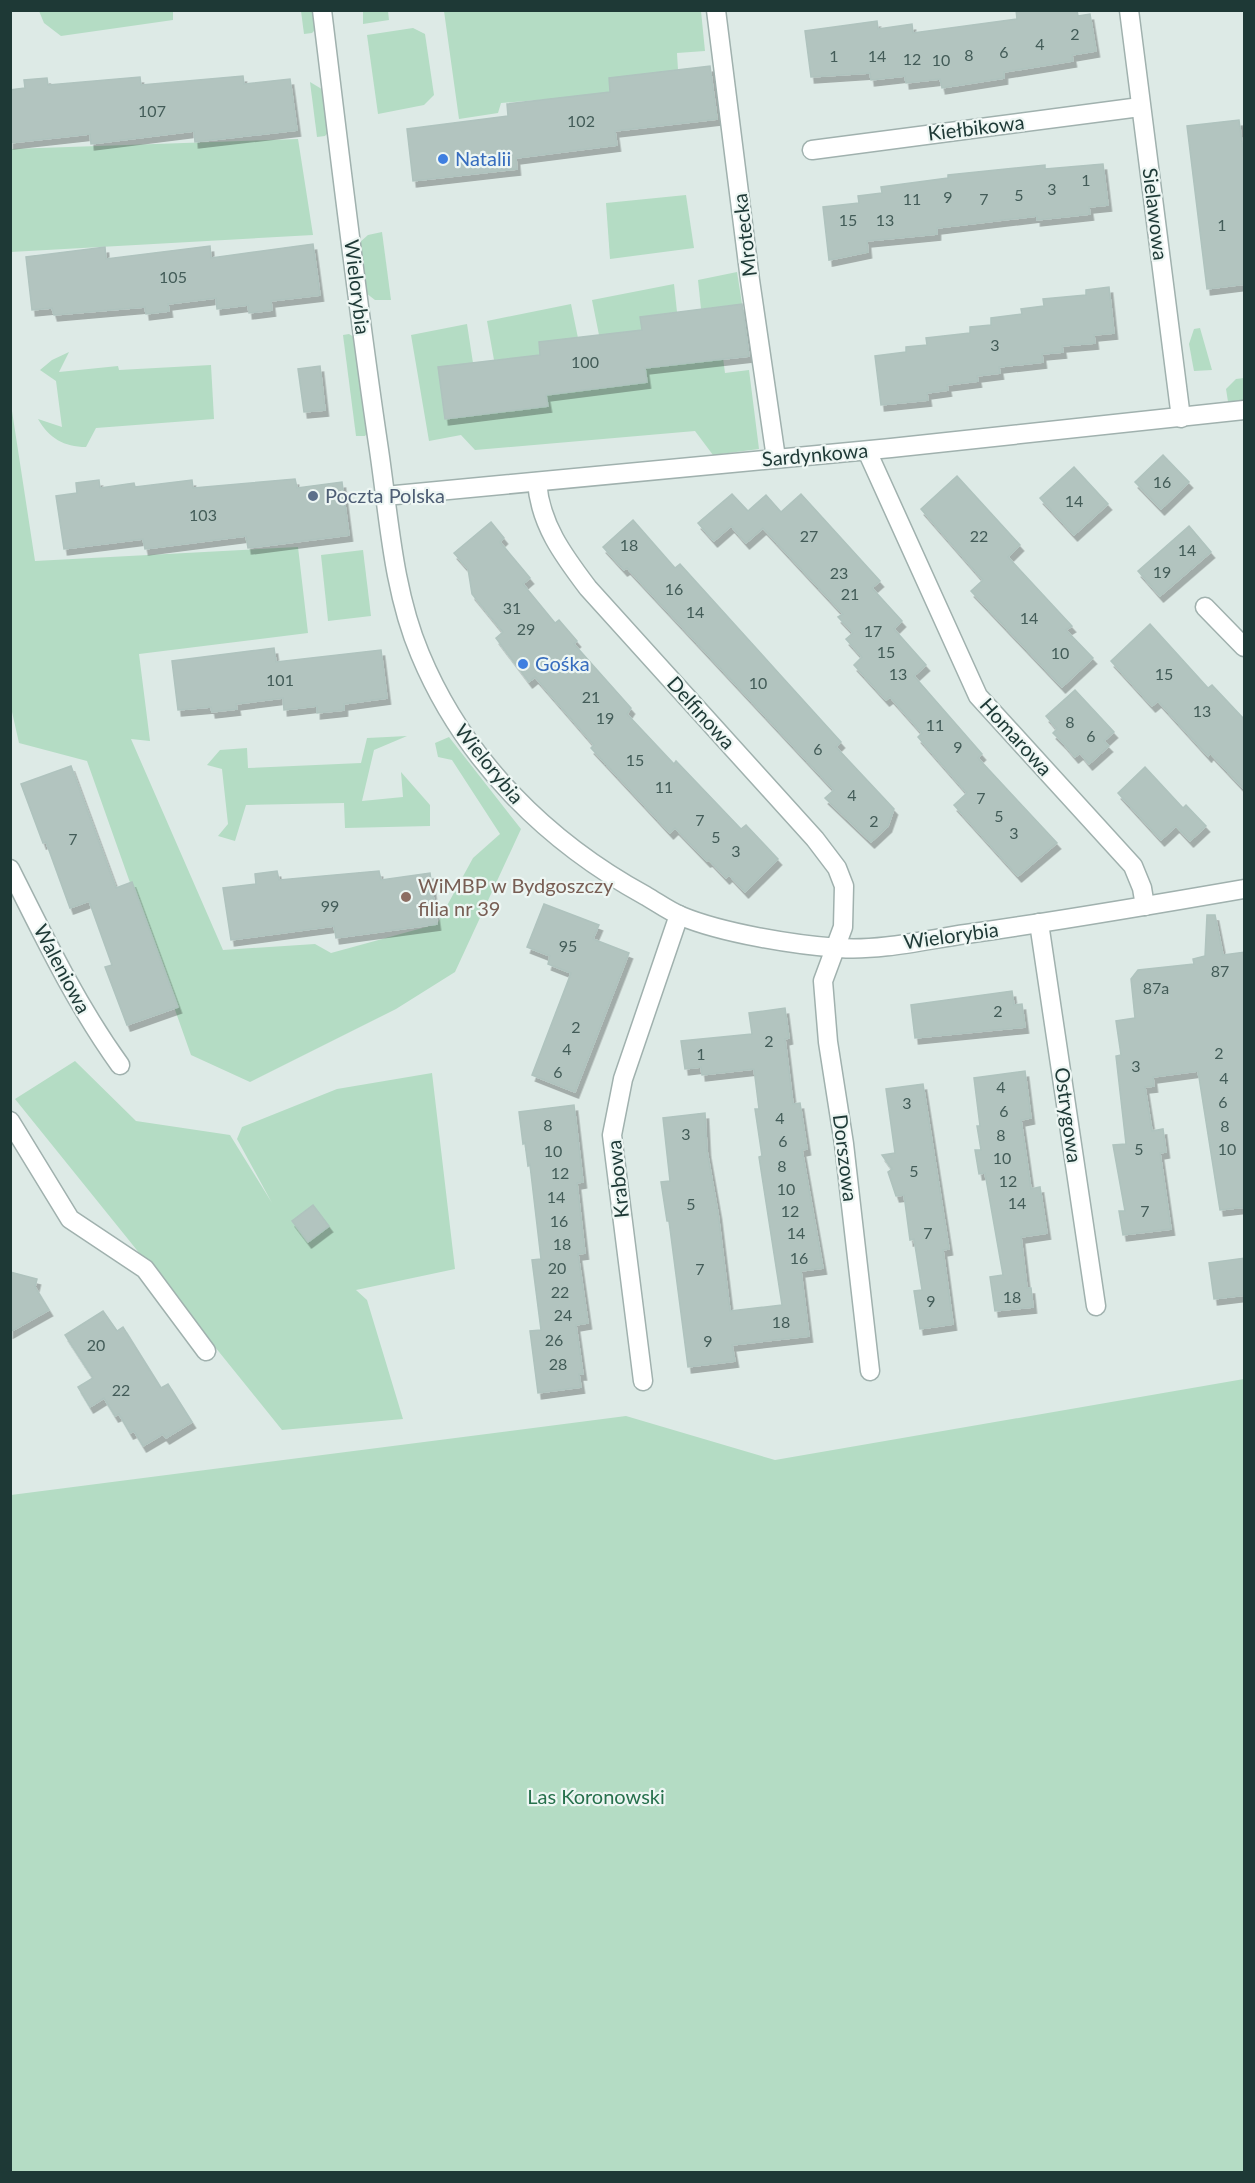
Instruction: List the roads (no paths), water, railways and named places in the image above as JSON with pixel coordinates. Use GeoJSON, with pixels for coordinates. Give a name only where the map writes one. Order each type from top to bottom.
{"type":"FeatureCollection","features":[{"type":"Feature","properties":{"kind":"street","name":"Wielorybia"},"geometry":{"type":"LineString","coordinates":[[322,10],[359,311],[393,554],[410,627],[433,683],[455,722],[506,789],[559,839],[588,862],[679,915],[733,930],[836,948],[868,948],[1245,889]]}},
{"type":"Feature","properties":{"kind":"street","name":"Mrotecka"},"geometry":{"type":"LineString","coordinates":[[716,10],[750,280],[776,458]]}},
{"type":"Feature","properties":{"kind":"street","name":"Sielawowa"},"geometry":{"type":"LineString","coordinates":[[1129,10],[1182,418]]}},
{"type":"Feature","properties":{"kind":"street","name":"Kiełbikowa"},"geometry":{"type":"LineString","coordinates":[[812,150],[1140,107]]}},
{"type":"Feature","properties":{"kind":"street","name":"Sardynkowa"},"geometry":{"type":"LineString","coordinates":[[385,496],[867,450],[1245,410]]}},
{"type":"Feature","properties":{"kind":"street","name":"Homarowa"},"geometry":{"type":"LineString","coordinates":[[867,450],[978,696],[1133,866],[1142,888],[1145,906]]}},
{"type":"Feature","properties":{"kind":"street","name":"Delfinowa"},"geometry":{"type":"LineString","coordinates":[[537,482],[543,518],[564,556],[588,588],[815,838],[837,868],[844,886],[845,905],[843,927],[836,948]]}},
{"type":"Feature","properties":{"kind":"street"},"geometry":{"type":"LineString","coordinates":[[1205,607],[1245,647]]}},
{"type":"Feature","properties":{"kind":"street","name":"Waleniowa"},"geometry":{"type":"LineString","coordinates":[[10,869],[69,986],[92,1026],[120,1065]]}},
{"type":"Feature","properties":{"kind":"street","name":"Krabowa"},"geometry":{"type":"LineString","coordinates":[[643,1380],[612,1135],[623,1079],[679,915]]}},
{"type":"Feature","properties":{"kind":"street","name":"Ostrygowa"},"geometry":{"type":"LineString","coordinates":[[1039,923],[1096,1306]]}},
{"type":"Feature","properties":{"kind":"street","name":"Dorszowa"},"geometry":{"type":"LineString","coordinates":[[836,948],[823,981],[827,1032],[870,1371]]}},
{"type":"Feature","properties":{"kind":"street"},"geometry":{"type":"LineString","coordinates":[[10,1121],[70,1219],[145,1269],[206,1351]]}},
{"type":"Feature","properties":{"kind":"place","name":"Natalii"},"geometry":{"type":"Point","coordinates":[443,159]}},
{"type":"Feature","properties":{"kind":"place","name":"Poczta Polska"},"geometry":{"type":"Point","coordinates":[313,496]}},
{"type":"Feature","properties":{"kind":"place","name":"Gośka"},"geometry":{"type":"Point","coordinates":[523,664]}},
{"type":"Feature","properties":{"kind":"place","name":"WiMBP w Bydgoszczy filia nr 39"},"geometry":{"type":"Point","coordinates":[406,897]}},
{"type":"Feature","properties":{"kind":"park label","name":"Las Koronowski"},"geometry":{"type":"Point","coordinates":[596,1797]}}]}
